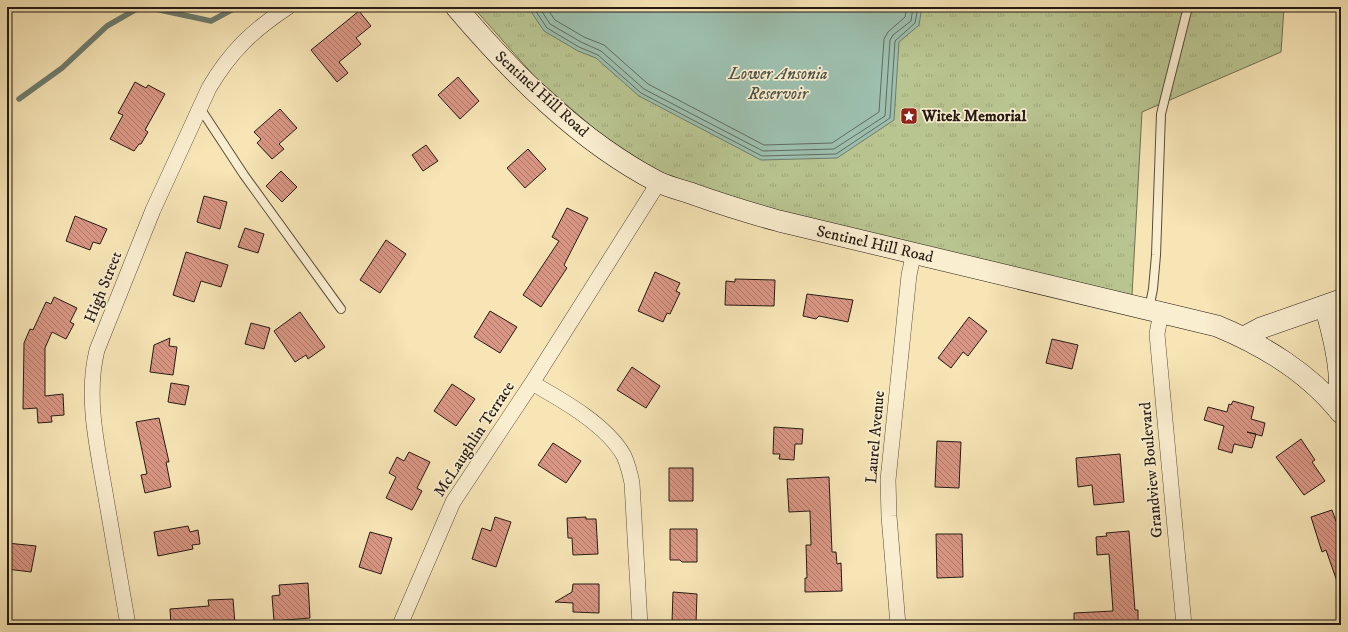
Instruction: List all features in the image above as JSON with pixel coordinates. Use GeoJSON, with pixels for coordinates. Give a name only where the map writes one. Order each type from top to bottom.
{"type":"FeatureCollection","features":[{"type":"Feature","properties":{"kind":"main road","name":"Sentinel Hill Road"},"geometry":{"type":"LineString","coordinates":[[456,7],[483,39],[564,118],[601,146],[659,182],[779,221],[914,252],[1217,326],[1244,337],[1293,368],[1338,409]]}},
{"type":"Feature","properties":{"kind":"main road","name":"Sentinel Hill Road"},"geometry":{"type":"LineString","coordinates":[[1333,303],[1339,387],[1338,409]]}},
{"type":"Feature","properties":{"kind":"main road"},"geometry":{"type":"LineString","coordinates":[[1244,337],[1261,328],[1333,303]]}},
{"type":"Feature","properties":{"kind":"street","name":"High Street"},"geometry":{"type":"LineString","coordinates":[[128,625],[101,472],[92,400],[92,369],[97,350],[153,210],[200,108],[220,69],[235,50],[252,33],[288,7]]}},
{"type":"Feature","properties":{"kind":"street","name":"McLaughlin Terrace"},"geometry":{"type":"LineString","coordinates":[[400,625],[453,502],[532,383],[659,182]]}},
{"type":"Feature","properties":{"kind":"street","name":"Laurel Avenue"},"geometry":{"type":"LineString","coordinates":[[898,625],[889,516],[888,480],[908,283],[914,252]]}},
{"type":"Feature","properties":{"kind":"street","name":"Grandview Boulevard"},"geometry":{"type":"LineString","coordinates":[[1155,310],[1184,625]]}},
{"type":"Feature","properties":{"kind":"street","name":"McLaughlin Terrace"},"geometry":{"type":"LineString","coordinates":[[532,383],[564,402],[599,428],[614,442],[628,466],[632,483],[640,625]]}},
{"type":"Feature","properties":{"kind":"lane"},"geometry":{"type":"LineString","coordinates":[[1155,310],[1153,289],[1156,255],[1161,114],[1188,7]]}},
{"type":"Feature","properties":{"kind":"lane"},"geometry":{"type":"LineString","coordinates":[[200,108],[244,175],[341,308]]}},
{"type":"Feature","properties":{"kind":"green space"},"geometry":{"type":"Polygon","coordinates":[[[473,7],[1284,7],[1281,52],[1142,112],[1132,295],[764,213],[660,173],[599,133],[535,77],[473,7]]]}},
{"type":"Feature","properties":{"kind":"water","name":"Lower Ansonia Reservoir"},"geometry":{"type":"Polygon","coordinates":[[[528,7],[922,7],[919,25],[899,42],[894,120],[837,158],[761,160],[639,96],[596,58],[578,51],[544,31],[528,7]]]}},
{"type":"Feature","properties":{"kind":"building"},"geometry":{"type":"Polygon","coordinates":[[[359,11],[371,26],[356,38],[361,44],[339,62],[348,73],[337,82],[311,50],[359,11]]]}},
{"type":"Feature","properties":{"kind":"building"},"geometry":{"type":"Polygon","coordinates":[[[458,77],[479,101],[460,119],[438,95],[458,77]]]}},
{"type":"Feature","properties":{"kind":"building"},"geometry":{"type":"Polygon","coordinates":[[[135,82],[146,88],[148,85],[165,94],[145,130],[148,132],[141,144],[139,144],[134,151],[110,139],[123,115],[118,113],[135,82]]]}},
{"type":"Feature","properties":{"kind":"building"},"geometry":{"type":"Polygon","coordinates":[[[280,109],[297,128],[279,144],[284,149],[272,159],[257,143],[261,139],[254,132],[280,109]]]}},
{"type":"Feature","properties":{"kind":"building"},"geometry":{"type":"Polygon","coordinates":[[[426,145],[438,161],[423,171],[412,155],[426,145]]]}},
{"type":"Feature","properties":{"kind":"building"},"geometry":{"type":"Polygon","coordinates":[[[528,149],[546,169],[525,188],[507,168],[528,149]]]}},
{"type":"Feature","properties":{"kind":"building"},"geometry":{"type":"Polygon","coordinates":[[[281,171],[297,187],[282,202],[266,186],[281,171]]]}},
{"type":"Feature","properties":{"kind":"building"},"geometry":{"type":"Polygon","coordinates":[[[204,196],[227,202],[220,229],[197,222],[204,196]]]}},
{"type":"Feature","properties":{"kind":"building"},"geometry":{"type":"Polygon","coordinates":[[[567,208],[588,218],[564,265],[567,268],[541,307],[523,295],[559,241],[552,237],[567,208]]]}},
{"type":"Feature","properties":{"kind":"building"},"geometry":{"type":"Polygon","coordinates":[[[75,216],[107,229],[100,244],[93,242],[90,250],[66,241],[75,216]]]}},
{"type":"Feature","properties":{"kind":"building"},"geometry":{"type":"Polygon","coordinates":[[[245,228],[264,234],[258,253],[238,247],[245,228]]]}},
{"type":"Feature","properties":{"kind":"building"},"geometry":{"type":"Polygon","coordinates":[[[386,240],[406,254],[380,293],[360,280],[386,240]]]}},
{"type":"Feature","properties":{"kind":"building"},"geometry":{"type":"Polygon","coordinates":[[[186,252],[228,265],[221,287],[201,281],[194,302],[173,295],[186,252]]]}},
{"type":"Feature","properties":{"kind":"building"},"geometry":{"type":"Polygon","coordinates":[[[655,272],[680,283],[676,291],[680,293],[670,314],[667,313],[663,322],[638,311],[655,272]]]}},
{"type":"Feature","properties":{"kind":"building"},"geometry":{"type":"Polygon","coordinates":[[[735,279],[775,280],[774,306],[725,305],[726,281],[735,282],[735,279]]]}},
{"type":"Feature","properties":{"kind":"building"},"geometry":{"type":"Polygon","coordinates":[[[807,294],[853,300],[848,322],[819,316],[816,319],[803,316],[807,294]]]}},
{"type":"Feature","properties":{"kind":"building"},"geometry":{"type":"Polygon","coordinates":[[[54,297],[77,308],[70,322],[74,324],[66,339],[52,332],[45,348],[45,396],[63,394],[64,415],[51,416],[52,422],[38,423],[37,408],[23,409],[24,343],[30,329],[33,330],[46,302],[51,304],[54,297]]]}},
{"type":"Feature","properties":{"kind":"building"},"geometry":{"type":"Polygon","coordinates":[[[490,311],[517,327],[500,353],[474,337],[490,311]]]}},
{"type":"Feature","properties":{"kind":"building"},"geometry":{"type":"Polygon","coordinates":[[[300,312],[325,347],[308,359],[306,355],[295,362],[274,331],[300,312]]]}},
{"type":"Feature","properties":{"kind":"building"},"geometry":{"type":"Polygon","coordinates":[[[969,317],[987,331],[968,356],[963,352],[951,368],[938,358],[969,317]]]}},
{"type":"Feature","properties":{"kind":"building"},"geometry":{"type":"Polygon","coordinates":[[[251,323],[270,328],[264,349],[245,344],[251,323]]]}},
{"type":"Feature","properties":{"kind":"building"},"geometry":{"type":"Polygon","coordinates":[[[170,338],[169,346],[177,347],[173,375],[150,372],[154,345],[170,338]]]}},
{"type":"Feature","properties":{"kind":"building"},"geometry":{"type":"Polygon","coordinates":[[[1052,339],[1078,345],[1072,369],[1046,363],[1052,339]]]}},
{"type":"Feature","properties":{"kind":"building"},"geometry":{"type":"Polygon","coordinates":[[[632,367],[660,386],[646,408],[617,390],[632,367]]]}},
{"type":"Feature","properties":{"kind":"building"},"geometry":{"type":"Polygon","coordinates":[[[171,383],[189,386],[185,405],[168,402],[171,383]]]}},
{"type":"Feature","properties":{"kind":"building"},"geometry":{"type":"Polygon","coordinates":[[[452,384],[475,399],[456,426],[434,411],[452,384]]]}},
{"type":"Feature","properties":{"kind":"building"},"geometry":{"type":"Polygon","coordinates":[[[1233,401],[1254,407],[1251,419],[1265,423],[1262,436],[1256,434],[1252,448],[1234,444],[1232,453],[1218,449],[1224,426],[1204,420],[1208,407],[1227,412],[1229,404],[1231,405],[1233,401]]]}},
{"type":"Feature","properties":{"kind":"building"},"geometry":{"type":"Polygon","coordinates":[[[159,418],[169,462],[166,462],[171,487],[145,493],[141,475],[147,474],[136,422],[159,418]]]}},
{"type":"Feature","properties":{"kind":"building"},"geometry":{"type":"Polygon","coordinates":[[[774,427],[803,429],[802,444],[795,444],[794,460],[779,459],[780,454],[773,454],[774,427]]]}},
{"type":"Feature","properties":{"kind":"building"},"geometry":{"type":"Polygon","coordinates":[[[1301,439],[1315,460],[1312,462],[1325,481],[1304,495],[1276,457],[1301,439]]]}},
{"type":"Feature","properties":{"kind":"building"},"geometry":{"type":"Polygon","coordinates":[[[937,441],[961,442],[959,488],[935,487],[937,441]]]}},
{"type":"Feature","properties":{"kind":"building"},"geometry":{"type":"Polygon","coordinates":[[[553,443],[581,461],[566,483],[538,465],[553,443]]]}},
{"type":"Feature","properties":{"kind":"building"},"geometry":{"type":"Polygon","coordinates":[[[409,452],[430,462],[417,488],[422,491],[412,510],[386,498],[396,477],[389,473],[397,457],[404,461],[409,452]]]}},
{"type":"Feature","properties":{"kind":"building"},"geometry":{"type":"Polygon","coordinates":[[[1120,454],[1124,502],[1094,505],[1092,485],[1078,487],[1076,458],[1120,454]]]}},
{"type":"Feature","properties":{"kind":"building"},"geometry":{"type":"Polygon","coordinates":[[[669,468],[693,468],[693,501],[669,501],[669,468]]]}},
{"type":"Feature","properties":{"kind":"building"},"geometry":{"type":"Polygon","coordinates":[[[829,477],[832,552],[836,552],[837,564],[841,563],[842,591],[805,592],[805,578],[807,578],[806,545],[811,545],[810,511],[789,512],[787,479],[829,477]]]}},
{"type":"Feature","properties":{"kind":"building"},"geometry":{"type":"Polygon","coordinates":[[[1332,510],[1341,535],[1341,586],[1339,587],[1326,550],[1322,552],[1311,517],[1332,510]]]}},
{"type":"Feature","properties":{"kind":"building"},"geometry":{"type":"Polygon","coordinates":[[[495,517],[511,522],[496,567],[472,559],[482,528],[491,531],[495,517]]]}},
{"type":"Feature","properties":{"kind":"building"},"geometry":{"type":"Polygon","coordinates":[[[586,517],[586,519],[596,519],[598,554],[573,555],[572,538],[568,538],[567,518],[586,517]]]}},
{"type":"Feature","properties":{"kind":"building"},"geometry":{"type":"Polygon","coordinates":[[[188,526],[190,532],[198,530],[200,544],[192,545],[193,549],[158,556],[154,532],[188,526]]]}},
{"type":"Feature","properties":{"kind":"building"},"geometry":{"type":"Polygon","coordinates":[[[670,529],[697,529],[697,562],[670,560],[670,529]]]}},
{"type":"Feature","properties":{"kind":"building"},"geometry":{"type":"Polygon","coordinates":[[[1129,531],[1135,610],[1138,610],[1138,625],[1074,625],[1074,613],[1113,611],[1109,554],[1097,555],[1096,537],[1107,536],[1106,533],[1129,531]]]}},
{"type":"Feature","properties":{"kind":"building"},"geometry":{"type":"Polygon","coordinates":[[[370,532],[392,538],[381,574],[359,567],[370,532]]]}},
{"type":"Feature","properties":{"kind":"building"},"geometry":{"type":"Polygon","coordinates":[[[936,534],[962,534],[963,577],[937,578],[936,534]]]}},
{"type":"Feature","properties":{"kind":"building"},"geometry":{"type":"Polygon","coordinates":[[[7,543],[36,546],[31,572],[7,569],[7,543]]]}},
{"type":"Feature","properties":{"kind":"building"},"geometry":{"type":"Polygon","coordinates":[[[308,583],[310,618],[274,621],[272,596],[280,595],[279,585],[308,583]]]}},
{"type":"Feature","properties":{"kind":"building"},"geometry":{"type":"Polygon","coordinates":[[[573,584],[599,584],[599,613],[573,612],[573,603],[555,602],[572,592],[573,584]]]}},
{"type":"Feature","properties":{"kind":"building"},"geometry":{"type":"Polygon","coordinates":[[[673,592],[697,594],[696,623],[672,622],[673,592]]]}},
{"type":"Feature","properties":{"kind":"building"},"geometry":{"type":"Polygon","coordinates":[[[233,599],[235,624],[171,625],[170,609],[209,606],[208,600],[233,599]]]}},
{"type":"Feature","properties":{"kind":"waterway"},"geometry":{"type":"LineString","coordinates":[[19,99],[62,68],[107,26],[140,7]]}},
{"type":"Feature","properties":{"kind":"waterway"},"geometry":{"type":"LineString","coordinates":[[146,7],[211,21],[237,7]]}},
{"type":"Feature","properties":{"kind":"place","name":"Witek Memorial"},"geometry":{"type":"Point","coordinates":[909,116]}}]}
